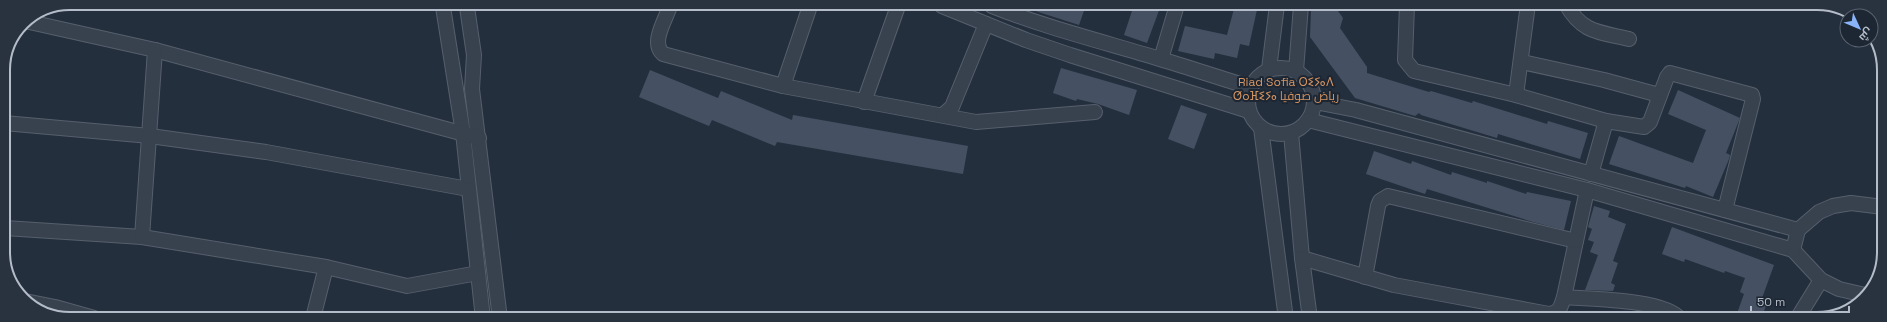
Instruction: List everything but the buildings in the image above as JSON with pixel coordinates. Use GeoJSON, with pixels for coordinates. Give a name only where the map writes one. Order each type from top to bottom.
{"type":"FeatureCollection","features":[{"type":"Feature","properties":{"kind":"street"},"geometry":{"type":"LineString","coordinates":[[443,10],[463,133],[482,312]]}},
{"type":"Feature","properties":{"kind":"street"},"geometry":{"type":"LineString","coordinates":[[467,10],[474,55],[472,89],[499,312]]}},
{"type":"Feature","properties":{"kind":"street"},"geometry":{"type":"LineString","coordinates":[[669,10],[657,41],[659,51],[663,54],[783,86],[976,122],[1095,112]]}},
{"type":"Feature","properties":{"kind":"street"},"geometry":{"type":"LineString","coordinates":[[783,86],[809,10]]}},
{"type":"Feature","properties":{"kind":"street"},"geometry":{"type":"LineString","coordinates":[[864,102],[897,10]]}},
{"type":"Feature","properties":{"kind":"street"},"geometry":{"type":"LineString","coordinates":[[952,10],[1070,55],[1249,111]]}},
{"type":"Feature","properties":{"kind":"street"},"geometry":{"type":"LineString","coordinates":[[1003,10],[1084,38],[1161,59],[1250,88]]}},
{"type":"Feature","properties":{"kind":"street"},"geometry":{"type":"LineString","coordinates":[[1161,59],[1176,10]]}},
{"type":"Feature","properties":{"kind":"street"},"geometry":{"type":"LineString","coordinates":[[1269,69],[1276,10]]}},
{"type":"Feature","properties":{"kind":"street"},"geometry":{"type":"LineString","coordinates":[[1296,71],[1301,10]]}},
{"type":"Feature","properties":{"kind":"street"},"geometry":{"type":"LineString","coordinates":[[1407,10],[1405,60],[1410,69],[1516,95],[1606,121],[1644,127],[1650,122],[1667,76],[1673,72],[1752,94],[1753,99],[1725,210]]}},
{"type":"Feature","properties":{"kind":"street"},"geometry":{"type":"LineString","coordinates":[[1516,95],[1522,62],[1527,10]]}},
{"type":"Feature","properties":{"kind":"street"},"geometry":{"type":"LineString","coordinates":[[1570,10],[1579,23],[1587,28],[1629,39]]}},
{"type":"Feature","properties":{"kind":"street"},"geometry":{"type":"LineString","coordinates":[[34,23],[155,50],[479,138]]}},
{"type":"Feature","properties":{"kind":"street"},"geometry":{"type":"LineString","coordinates":[[943,116],[952,107],[986,24]]}},
{"type":"Feature","properties":{"kind":"street"},"geometry":{"type":"LineString","coordinates":[[142,237],[155,50]]}},
{"type":"Feature","properties":{"kind":"street"},"geometry":{"type":"LineString","coordinates":[[1522,62],[1604,80],[1659,95]]}},
{"type":"Feature","properties":{"kind":"street"},"geometry":{"type":"LineString","coordinates":[[1283,67],[1296,71],[1306,78],[1313,90],[1315,102],[1308,120],[1303,126],[1291,133],[1280,135],[1270,133],[1261,128],[1253,120],[1249,111],[1247,99],[1250,88],[1258,77],[1269,69],[1283,67]]}},
{"type":"Feature","properties":{"kind":"street"},"geometry":{"type":"LineString","coordinates":[[1315,102],[1356,110],[1798,230]]}},
{"type":"Feature","properties":{"kind":"street"},"geometry":{"type":"LineString","coordinates":[[1308,120],[1587,190],[1793,250],[1821,280],[1839,289],[1859,294]]}},
{"type":"Feature","properties":{"kind":"street"},"geometry":{"type":"LineString","coordinates":[[1591,174],[1606,121]]}},
{"type":"Feature","properties":{"kind":"street"},"geometry":{"type":"LineString","coordinates":[[10,124],[150,136],[266,152],[468,189]]}},
{"type":"Feature","properties":{"kind":"street"},"geometry":{"type":"LineString","coordinates":[[1261,128],[1285,312]]}},
{"type":"Feature","properties":{"kind":"street"},"geometry":{"type":"LineString","coordinates":[[1291,133],[1302,258],[1309,312]]}},
{"type":"Feature","properties":{"kind":"street"},"geometry":{"type":"LineString","coordinates":[[1556,312],[1559,311],[1564,297],[1587,190]]}},
{"type":"Feature","properties":{"kind":"street"},"geometry":{"type":"LineString","coordinates":[[1365,277],[1378,206],[1380,201],[1388,196],[1576,241]]}},
{"type":"Feature","properties":{"kind":"street"},"geometry":{"type":"LineString","coordinates":[[1793,250],[1798,230],[1819,212],[1833,206],[1851,203],[1877,206]]}},
{"type":"Feature","properties":{"kind":"street"},"geometry":{"type":"LineString","coordinates":[[10,228],[142,237],[326,267],[408,286],[478,273]]}},
{"type":"Feature","properties":{"kind":"street"},"geometry":{"type":"LineString","coordinates":[[1302,258],[1365,277],[1405,287],[1538,312]]}},
{"type":"Feature","properties":{"kind":"street"},"geometry":{"type":"LineString","coordinates":[[315,312],[326,267]]}},
{"type":"Feature","properties":{"kind":"street"},"geometry":{"type":"LineString","coordinates":[[1801,312],[1821,280]]}},
{"type":"Feature","properties":{"kind":"street"},"geometry":{"type":"LineString","coordinates":[[497,294],[507,312]]}},
{"type":"Feature","properties":{"kind":"street"},"geometry":{"type":"LineString","coordinates":[[1564,297],[1634,301],[1672,312]]}},
{"type":"Feature","properties":{"kind":"district","name":"Riad Sofia ⵔⵉⵢⴰⴷ ⵚoⴼⵉⵢⴰ رياض صوفيا"},"geometry":{"type":"Point","coordinates":[1286,89]}}]}
